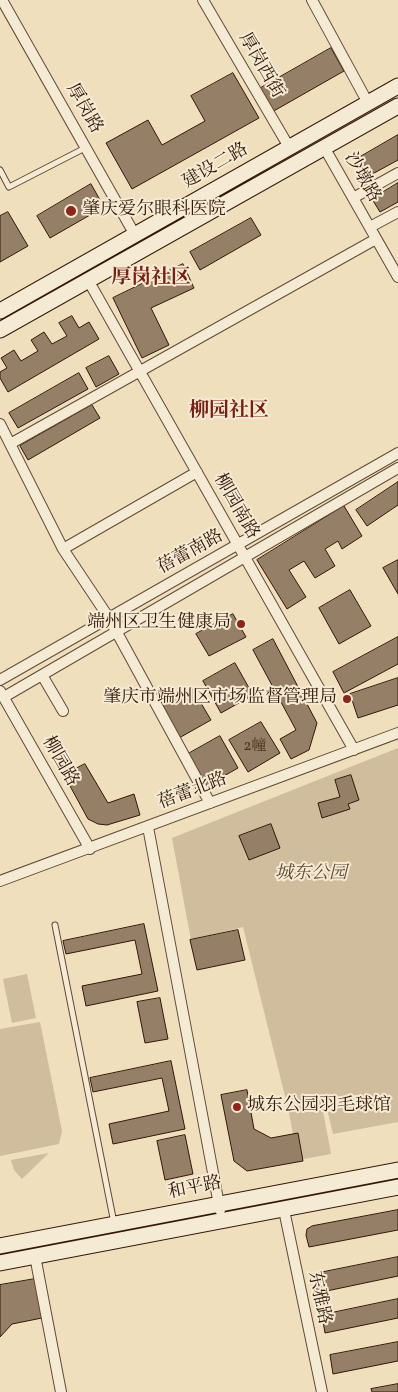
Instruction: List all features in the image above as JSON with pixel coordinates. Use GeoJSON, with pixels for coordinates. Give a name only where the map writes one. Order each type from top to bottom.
{"type":"FeatureCollection","features":[{"type":"Feature","properties":{"kind":"main road","name":"建设二路"},"geometry":{"type":"LineString","coordinates":[[0,311],[398,86]]}},
{"type":"Feature","properties":{"kind":"main road","name":"建设二路"},"geometry":{"type":"LineString","coordinates":[[0,330],[398,106]]}},
{"type":"Feature","properties":{"kind":"main road","name":"和平路"},"geometry":{"type":"LineString","coordinates":[[0,1246],[398,1170]]}},
{"type":"Feature","properties":{"kind":"main road","name":"和平路"},"geometry":{"type":"LineString","coordinates":[[0,1263],[398,1187]]}},
{"type":"Feature","properties":{"kind":"street","name":"厚岗路"},"geometry":{"type":"LineString","coordinates":[[2,0],[135,235]]}},
{"type":"Feature","properties":{"kind":"street","name":"厚岗西街"},"geometry":{"type":"LineString","coordinates":[[203,0],[289,147]]}},
{"type":"Feature","properties":{"kind":"street"},"geometry":{"type":"LineString","coordinates":[[312,0],[368,103]]}},
{"type":"Feature","properties":{"kind":"street","name":"沙墩路"},"geometry":{"type":"LineString","coordinates":[[324,147],[376,239],[394,262],[398,277]]}},
{"type":"Feature","properties":{"kind":"street"},"geometry":{"type":"LineString","coordinates":[[353,198],[398,173]]}},
{"type":"Feature","properties":{"kind":"street"},"geometry":{"type":"LineString","coordinates":[[370,227],[398,212]]}},
{"type":"Feature","properties":{"kind":"street"},"geometry":{"type":"LineString","coordinates":[[10,444],[376,239]]}},
{"type":"Feature","properties":{"kind":"street","name":"柳园南路"},"geometry":{"type":"LineString","coordinates":[[88,280],[354,750]]}},
{"type":"Feature","properties":{"kind":"street"},"geometry":{"type":"LineString","coordinates":[[0,424],[64,549],[109,618],[210,803]]}},
{"type":"Feature","properties":{"kind":"street","name":"蓓蕾南路"},"geometry":{"type":"LineString","coordinates":[[0,680],[398,452]]}},
{"type":"Feature","properties":{"kind":"street","name":"蓓蕾南路"},"geometry":{"type":"LineString","coordinates":[[2,694],[42,675],[398,468]]}},
{"type":"Feature","properties":{"kind":"street"},"geometry":{"type":"LineString","coordinates":[[64,549],[197,472]]}},
{"type":"Feature","properties":{"kind":"street"},"geometry":{"type":"LineString","coordinates":[[42,675],[63,712]]}},
{"type":"Feature","properties":{"kind":"street","name":"柳园路"},"geometry":{"type":"LineString","coordinates":[[2,694],[90,849]]}},
{"type":"Feature","properties":{"kind":"street","name":"蓓蕾北路"},"geometry":{"type":"LineString","coordinates":[[0,881],[398,733]]}},
{"type":"Feature","properties":{"kind":"street"},"geometry":{"type":"LineString","coordinates":[[148,827],[222,1221]]}},
{"type":"Feature","properties":{"kind":"street","name":"东雅路"},"geometry":{"type":"LineString","coordinates":[[284,1210],[322,1392]]}},
{"type":"Feature","properties":{"kind":"street"},"geometry":{"type":"LineString","coordinates":[[35,1256],[60,1392]]}},
{"type":"Feature","properties":{"kind":"lane"},"geometry":{"type":"LineString","coordinates":[[0,170],[9,187],[86,148]]}},
{"type":"Feature","properties":{"kind":"lane"},"geometry":{"type":"LineString","coordinates":[[55,925],[114,1224]]}},
{"type":"Feature","properties":{"kind":"green space","name":"城东公园"},"geometry":{"type":"Polygon","coordinates":[[[398,748],[398,1122],[333,1134],[325,1101],[321,1101],[331,1154],[298,1160],[288,1108],[243,927],[191,940],[172,838],[398,748]]]}},
{"type":"Feature","properties":{"kind":"green space"},"geometry":{"type":"Polygon","coordinates":[[[27,974],[36,1018],[12,1023],[3,979],[27,974]]]}},
{"type":"Feature","properties":{"kind":"green space"},"geometry":{"type":"Polygon","coordinates":[[[40,1022],[62,1131],[59,1144],[0,1156],[0,1029],[40,1022]]]}},
{"type":"Feature","properties":{"kind":"green space"},"geometry":{"type":"Polygon","coordinates":[[[49,1153],[22,1179],[14,1170],[11,1160],[49,1153]]]}},
{"type":"Feature","properties":{"kind":"building"},"geometry":{"type":"Polygon","coordinates":[[[331,48],[344,71],[272,112],[259,89],[331,48]]]}},
{"type":"Feature","properties":{"kind":"building"},"geometry":{"type":"Polygon","coordinates":[[[233,73],[259,118],[132,189],[106,143],[148,120],[162,145],[205,121],[191,96],[233,73]]]}},
{"type":"Feature","properties":{"kind":"building"},"geometry":{"type":"Polygon","coordinates":[[[398,135],[398,160],[365,178],[355,160],[398,135]]]}},
{"type":"Feature","properties":{"kind":"building"},"geometry":{"type":"Polygon","coordinates":[[[398,183],[398,202],[380,212],[372,199],[398,183]]]}},
{"type":"Feature","properties":{"kind":"building","name":"肇庆爱尔眼科医院"},"geometry":{"type":"Polygon","coordinates":[[[91,184],[104,207],[50,238],[37,216],[91,184]]]}},
{"type":"Feature","properties":{"kind":"building"},"geometry":{"type":"Polygon","coordinates":[[[8,212],[28,246],[0,262],[0,216],[8,212]]]}},
{"type":"Feature","properties":{"kind":"building"},"geometry":{"type":"Polygon","coordinates":[[[251,218],[261,235],[200,270],[190,252],[251,218]]]}},
{"type":"Feature","properties":{"kind":"building"},"geometry":{"type":"Polygon","coordinates":[[[183,264],[194,288],[151,308],[169,345],[142,358],[113,298],[183,264]]]}},
{"type":"Feature","properties":{"kind":"building"},"geometry":{"type":"Polygon","coordinates":[[[72,316],[79,328],[89,322],[99,339],[8,392],[0,378],[0,372],[7,368],[1,358],[14,350],[21,361],[38,351],[31,340],[44,332],[52,344],[67,336],[59,323],[72,316]]]}},
{"type":"Feature","properties":{"kind":"building"},"geometry":{"type":"Polygon","coordinates":[[[109,356],[119,374],[96,387],[86,368],[109,356]]]}},
{"type":"Feature","properties":{"kind":"building"},"geometry":{"type":"Polygon","coordinates":[[[79,373],[88,389],[18,428],[9,413],[79,373]]]}},
{"type":"Feature","properties":{"kind":"building"},"geometry":{"type":"Polygon","coordinates":[[[92,405],[100,418],[28,460],[20,446],[92,405]]]}},
{"type":"Feature","properties":{"kind":"building"},"geometry":{"type":"Polygon","coordinates":[[[398,482],[398,505],[367,526],[356,510],[398,482]]]}},
{"type":"Feature","properties":{"kind":"building"},"geometry":{"type":"Polygon","coordinates":[[[344,506],[362,536],[342,549],[338,541],[325,549],[335,566],[315,578],[304,561],[289,570],[306,597],[287,609],[257,560],[344,506]]]}},
{"type":"Feature","properties":{"kind":"building"},"geometry":{"type":"Polygon","coordinates":[[[398,560],[398,594],[383,568],[398,560]]]}},
{"type":"Feature","properties":{"kind":"building"},"geometry":{"type":"Polygon","coordinates":[[[350,590],[371,626],[339,644],[319,608],[350,590]]]}},
{"type":"Feature","properties":{"kind":"building"},"geometry":{"type":"Polygon","coordinates":[[[233,614],[246,637],[209,656],[196,634],[233,614]]]}},
{"type":"Feature","properties":{"kind":"building"},"geometry":{"type":"Polygon","coordinates":[[[398,637],[398,664],[344,693],[333,672],[398,637]]]}},
{"type":"Feature","properties":{"kind":"building"},"geometry":{"type":"Polygon","coordinates":[[[273,639],[317,723],[309,750],[291,759],[280,739],[296,730],[253,650],[273,639]]]}},
{"type":"Feature","properties":{"kind":"building"},"geometry":{"type":"Polygon","coordinates":[[[235,663],[253,695],[221,713],[203,681],[235,663]]]}},
{"type":"Feature","properties":{"kind":"building"},"geometry":{"type":"Polygon","coordinates":[[[398,678],[398,705],[358,718],[350,694],[398,678]]]}},
{"type":"Feature","properties":{"kind":"building"},"geometry":{"type":"Polygon","coordinates":[[[192,688],[211,720],[179,738],[160,706],[192,688]]]}},
{"type":"Feature","properties":{"kind":"building"},"geometry":{"type":"Polygon","coordinates":[[[261,722],[280,753],[248,772],[229,740],[261,722]]]}},
{"type":"Feature","properties":{"kind":"building"},"geometry":{"type":"Polygon","coordinates":[[[220,736],[238,768],[206,786],[188,754],[220,736]]]}},
{"type":"Feature","properties":{"kind":"building"},"geometry":{"type":"Polygon","coordinates":[[[85,764],[108,803],[134,794],[140,815],[107,825],[98,824],[88,819],[64,775],[85,764]]]}},
{"type":"Feature","properties":{"kind":"building"},"geometry":{"type":"Polygon","coordinates":[[[351,775],[359,800],[348,804],[350,809],[322,818],[318,803],[340,797],[335,780],[351,775]]]}},
{"type":"Feature","properties":{"kind":"building"},"geometry":{"type":"Polygon","coordinates":[[[271,824],[280,848],[249,860],[239,836],[271,824]]]}},
{"type":"Feature","properties":{"kind":"building"},"geometry":{"type":"Polygon","coordinates":[[[144,924],[158,991],[86,1006],[82,986],[142,974],[135,940],[66,954],[63,941],[144,924]]]}},
{"type":"Feature","properties":{"kind":"building"},"geometry":{"type":"Polygon","coordinates":[[[238,930],[245,960],[197,970],[190,940],[238,930]]]}},
{"type":"Feature","properties":{"kind":"building"},"geometry":{"type":"Polygon","coordinates":[[[160,998],[168,1039],[145,1043],[137,1002],[160,998]]]}},
{"type":"Feature","properties":{"kind":"building"},"geometry":{"type":"Polygon","coordinates":[[[171,1061],[185,1129],[113,1144],[109,1124],[169,1111],[162,1078],[93,1092],[90,1078],[171,1061]]]}},
{"type":"Feature","properties":{"kind":"building"},"geometry":{"type":"Polygon","coordinates":[[[247,1090],[254,1129],[271,1138],[298,1133],[303,1161],[247,1171],[234,1161],[221,1095],[247,1090]]]}},
{"type":"Feature","properties":{"kind":"building"},"geometry":{"type":"Polygon","coordinates":[[[185,1135],[193,1174],[165,1180],[157,1141],[185,1135]]]}},
{"type":"Feature","properties":{"kind":"building"},"geometry":{"type":"Polygon","coordinates":[[[398,1210],[398,1230],[309,1247],[306,1235],[307,1229],[312,1226],[398,1210]]]}},
{"type":"Feature","properties":{"kind":"building"},"geometry":{"type":"Polygon","coordinates":[[[398,1257],[398,1276],[317,1293],[314,1274],[398,1257]]]}},
{"type":"Feature","properties":{"kind":"building"},"geometry":{"type":"Polygon","coordinates":[[[35,1279],[42,1318],[12,1324],[0,1337],[0,1285],[35,1279]]]}},
{"type":"Feature","properties":{"kind":"building"},"geometry":{"type":"Polygon","coordinates":[[[398,1299],[398,1318],[325,1333],[322,1315],[398,1299]]]}},
{"type":"Feature","properties":{"kind":"building"},"geometry":{"type":"Polygon","coordinates":[[[398,1342],[398,1361],[333,1374],[330,1355],[398,1342]]]}},
{"type":"Feature","properties":{"kind":"building"},"geometry":{"type":"Polygon","coordinates":[[[398,1384],[398,1392],[372,1392],[371,1389],[398,1384]]]}},
{"type":"Feature","properties":{"kind":"place","name":"肇庆爱尔眼科医院"},"geometry":{"type":"Point","coordinates":[71,211]}},
{"type":"Feature","properties":{"kind":"place","name":"端州区卫生健康局"},"geometry":{"type":"Point","coordinates":[241,624]}},
{"type":"Feature","properties":{"kind":"place","name":"肇庆市端州区市场监督管理局"},"geometry":{"type":"Point","coordinates":[347,699]}},
{"type":"Feature","properties":{"kind":"place","name":"城东公园羽毛球馆"},"geometry":{"type":"Point","coordinates":[237,1107]}},
{"type":"Feature","properties":{"kind":"district","name":"厚岗社区"},"geometry":{"type":"Point","coordinates":[151,279]}},
{"type":"Feature","properties":{"kind":"district","name":"柳园社区"},"geometry":{"type":"Point","coordinates":[229,412]}}]}
